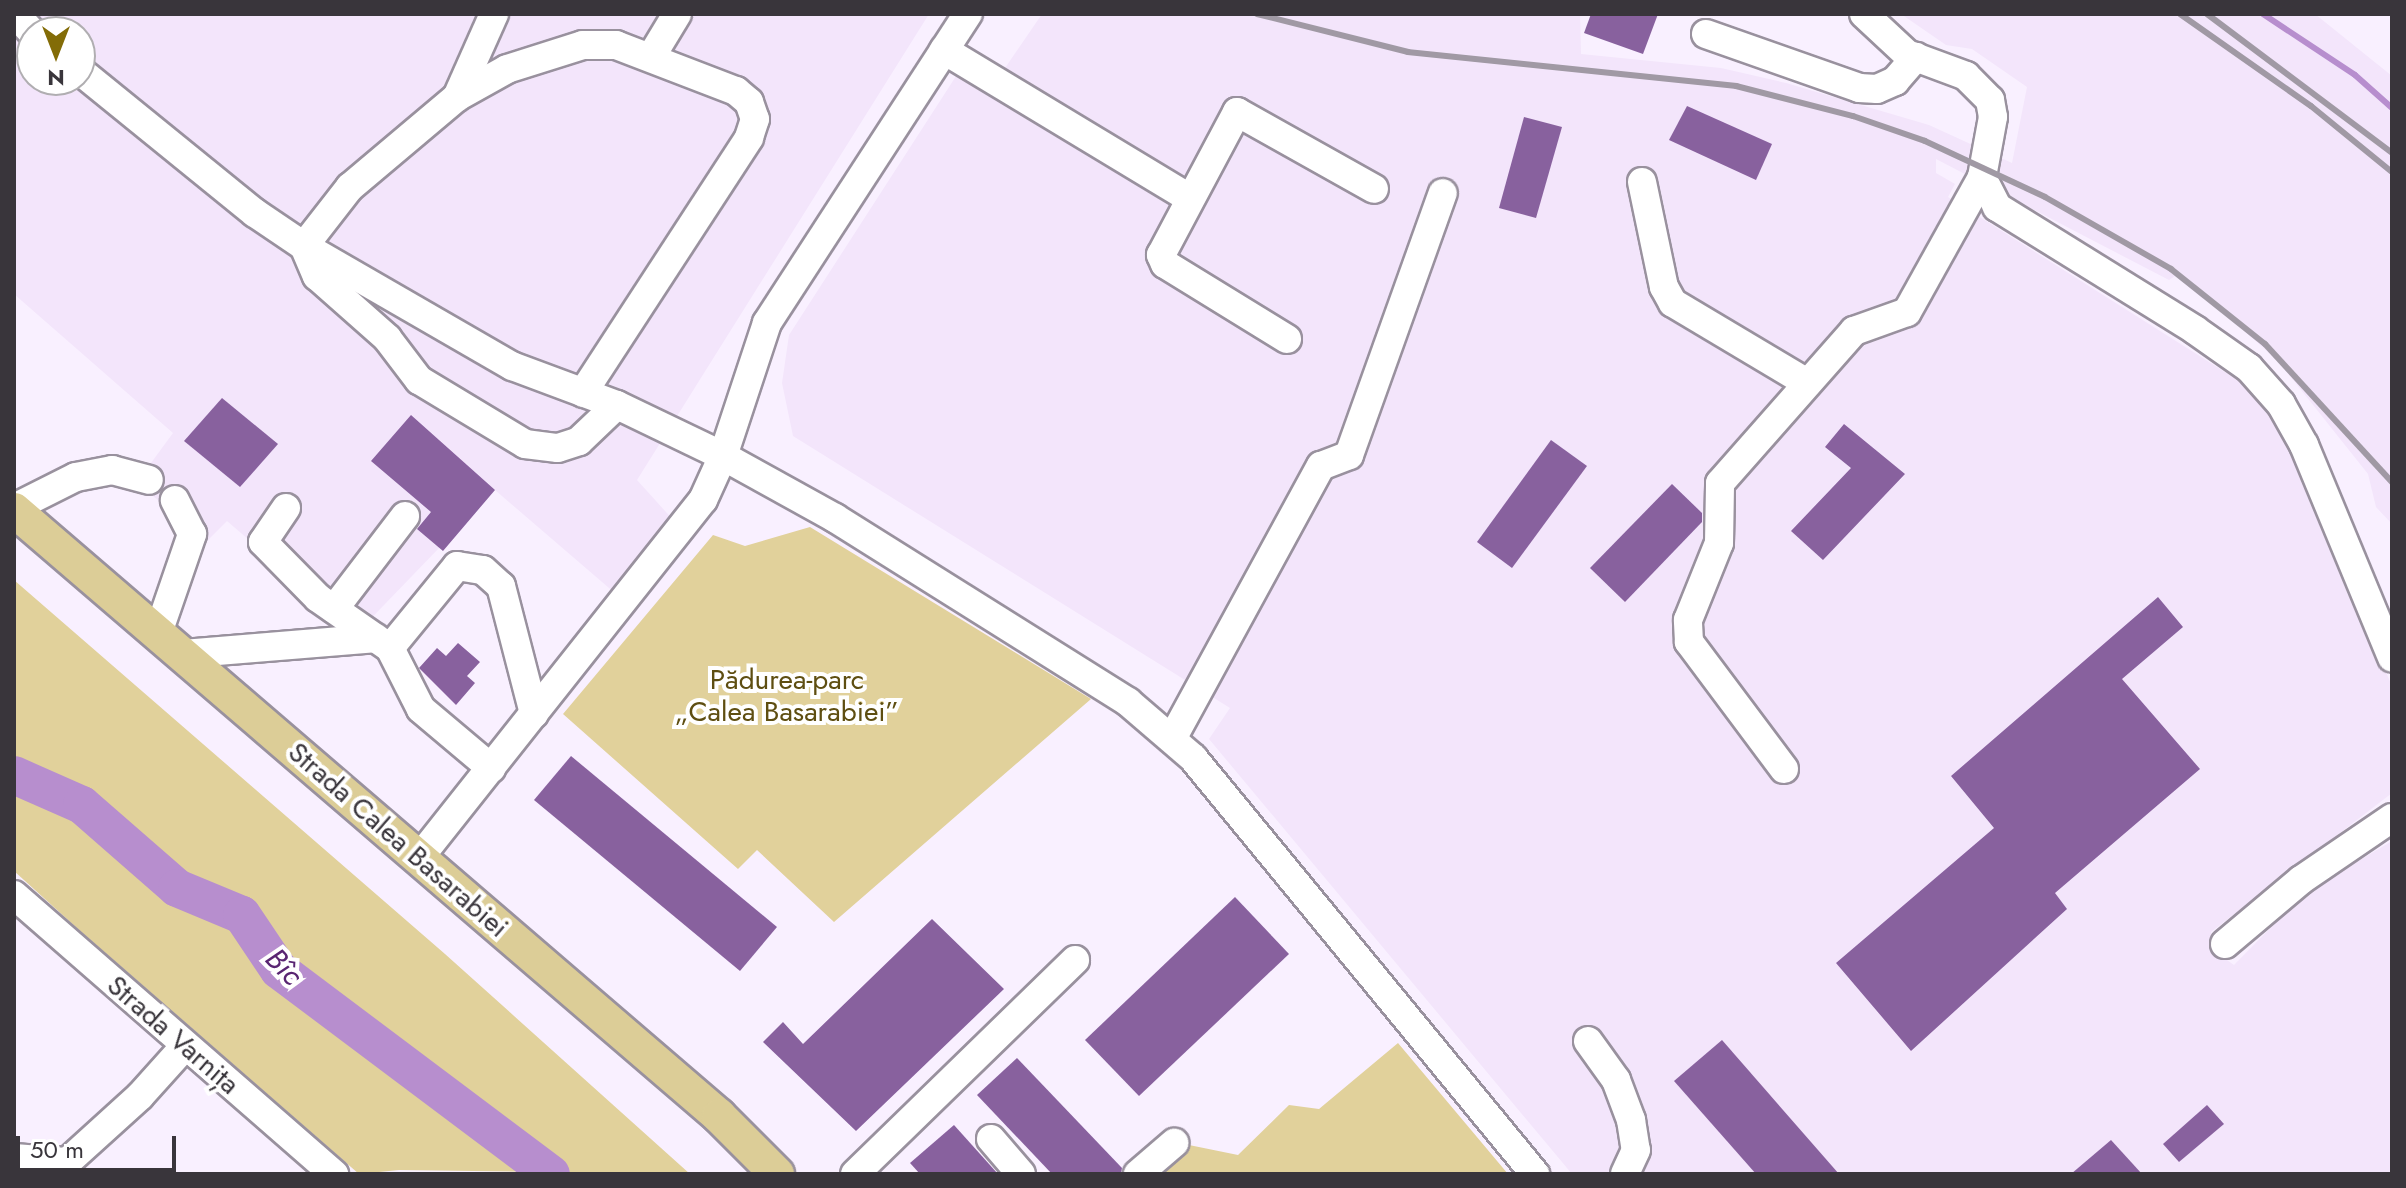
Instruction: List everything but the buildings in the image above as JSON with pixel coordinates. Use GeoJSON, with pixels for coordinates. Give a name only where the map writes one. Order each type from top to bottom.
{"type":"FeatureCollection","features":[{"type":"Feature","properties":{"kind":"main road","name":"Strada Calea Basarabiei"},"geometry":{"type":"LineString","coordinates":[[14,509],[719,1116],[777,1174]]}},
{"type":"Feature","properties":{"kind":"street"},"geometry":{"type":"LineString","coordinates":[[457,97],[494,14]]}},
{"type":"Feature","properties":{"kind":"street"},"geometry":{"type":"LineString","coordinates":[[651,57],[677,14]]}},
{"type":"Feature","properties":{"kind":"street"},"geometry":{"type":"LineString","coordinates":[[419,858],[677,539],[723,456],[767,323],[968,14]]}},
{"type":"Feature","properties":{"kind":"street"},"geometry":{"type":"LineString","coordinates":[[1784,769],[1689,642],[1687,632],[1719,543],[1724,472],[1854,331],[1907,312],[1982,177],[1993,117],[1990,100],[1966,76],[1916,57],[1864,14]]}},
{"type":"Feature","properties":{"kind":"street"},"geometry":{"type":"LineString","coordinates":[[1706,34],[1859,88],[1877,89],[1895,81],[1916,57]]}},
{"type":"Feature","properties":{"kind":"street"},"geometry":{"type":"LineString","coordinates":[[304,246],[350,187],[457,97],[507,69],[583,45],[616,45],[736,91],[749,102],[755,119],[749,138],[583,393]]}},
{"type":"Feature","properties":{"kind":"street"},"geometry":{"type":"LineString","coordinates":[[944,50],[1188,197]]}},
{"type":"Feature","properties":{"kind":"street"},"geometry":{"type":"LineString","coordinates":[[96,84],[255,213],[304,246],[512,366],[617,405],[723,456],[849,527],[1128,702],[1173,737],[1535,1174]]}},
{"type":"Feature","properties":{"kind":"street"},"geometry":{"type":"LineString","coordinates":[[1287,339],[1165,264],[1161,255],[1188,197],[1237,112],[1374,189]]}},
{"type":"Feature","properties":{"kind":"street"},"geometry":{"type":"LineString","coordinates":[[1982,177],[1997,207],[2195,330],[2249,368],[2281,404],[2304,445],[2392,657]]}},
{"type":"Feature","properties":{"kind":"street"},"geometry":{"type":"LineString","coordinates":[[1642,182],[1668,297],[1807,383]]}},
{"type":"Feature","properties":{"kind":"street"},"geometry":{"type":"LineString","coordinates":[[1173,737],[1321,466],[1349,455],[1443,193]]}},
{"type":"Feature","properties":{"kind":"street"},"geometry":{"type":"LineString","coordinates":[[304,246],[317,276],[387,338],[419,380],[525,444],[558,448],[579,441],[617,405]]}},
{"type":"Feature","properties":{"kind":"street"},"geometry":{"type":"LineString","coordinates":[[14,509],[76,477],[112,470],[149,480]]}},
{"type":"Feature","properties":{"kind":"street"},"geometry":{"type":"LineString","coordinates":[[175,500],[192,534],[170,644],[383,643],[457,566],[483,570],[501,586],[534,714]]}},
{"type":"Feature","properties":{"kind":"street"},"geometry":{"type":"LineString","coordinates":[[286,508],[263,542],[334,609],[383,643],[421,709],[491,768]]}},
{"type":"Feature","properties":{"kind":"street"},"geometry":{"type":"LineString","coordinates":[[334,609],[405,516]]}},
{"type":"Feature","properties":{"kind":"street"},"geometry":{"type":"LineString","coordinates":[[2225,944],[2301,880],[2392,818]]}},
{"type":"Feature","properties":{"kind":"street","name":"Strada Varnița"},"geometry":{"type":"LineString","coordinates":[[14,895],[185,1046],[301,1163],[334,1174]]}},
{"type":"Feature","properties":{"kind":"street"},"geometry":{"type":"LineString","coordinates":[[855,1174],[1075,960]]}},
{"type":"Feature","properties":{"kind":"street"},"geometry":{"type":"LineString","coordinates":[[1588,1041],[1616,1080],[1631,1120],[1636,1150],[1625,1174]]}},
{"type":"Feature","properties":{"kind":"street"},"geometry":{"type":"LineString","coordinates":[[14,1158],[60,1168],[140,1096],[185,1046]]}},
{"type":"Feature","properties":{"kind":"street"},"geometry":{"type":"LineString","coordinates":[[991,1139],[1021,1174]]}},
{"type":"Feature","properties":{"kind":"street"},"geometry":{"type":"LineString","coordinates":[[1138,1174],[1174,1143]]}},
{"type":"Feature","properties":{"kind":"shaded area"},"geometry":{"type":"Polygon","coordinates":[[[14,14],[929,14],[637,480],[675,522],[616,594],[495,490],[357,633],[227,521],[206,542],[137,482],[173,433],[14,294],[14,14]]]}},
{"type":"Feature","properties":{"kind":"shaded area"},"geometry":{"type":"Polygon","coordinates":[[[1042,14],[1580,14],[1581,54],[1721,68],[1786,83],[1929,125],[2012,163],[2027,87],[1972,49],[1946,45],[1901,14],[2315,14],[2392,76],[2392,524],[2376,507],[2368,474],[2278,361],[2175,276],[2169,280],[1936,159],[1936,173],[1955,184],[1948,197],[2255,391],[2281,432],[2392,686],[2392,793],[2211,932],[2211,949],[2234,965],[2306,892],[2392,841],[2392,1174],[1572,1174],[1209,739],[1230,708],[793,436],[782,383],[789,335],[960,70],[990,90],[1042,14]]]}},
{"type":"Feature","properties":{"kind":"green space","name":"Pădurea-parc „Calea Basarabiei”"},"geometry":{"type":"Polygon","coordinates":[[[810,527],[1091,699],[834,922],[757,850],[738,869],[563,714],[713,535],[745,546],[810,527]]]}},
{"type":"Feature","properties":{"kind":"green space"},"geometry":{"type":"Polygon","coordinates":[[[14,580],[445,954],[690,1174],[399,1170],[359,1174],[78,929],[14,871],[14,580]]]}},
{"type":"Feature","properties":{"kind":"green space"},"geometry":{"type":"Polygon","coordinates":[[[1398,1043],[1508,1174],[1138,1174],[1165,1152],[1189,1145],[1238,1155],[1289,1105],[1319,1109],[1398,1043]]]}},
{"type":"Feature","properties":{"kind":"waterway"},"geometry":{"type":"LineString","coordinates":[[2263,14],[2355,75],[2392,108]]}},
{"type":"Feature","properties":{"kind":"waterway","name":"Bîc"},"geometry":{"type":"LineString","coordinates":[[14,775],[82,805],[177,888],[242,915],[279,970],[551,1174]]}},
{"type":"Feature","properties":{"kind":"railway"},"geometry":{"type":"LineString","coordinates":[[1257,14],[1408,52],[1736,86],[1853,116],[1925,141],[2045,197],[2171,269],[2265,344],[2392,482]]}},
{"type":"Feature","properties":{"kind":"railway"},"geometry":{"type":"LineString","coordinates":[[2180,14],[2311,106],[2392,172]]}},
{"type":"Feature","properties":{"kind":"railway"},"geometry":{"type":"LineString","coordinates":[[2207,14],[2392,153]]}}]}
